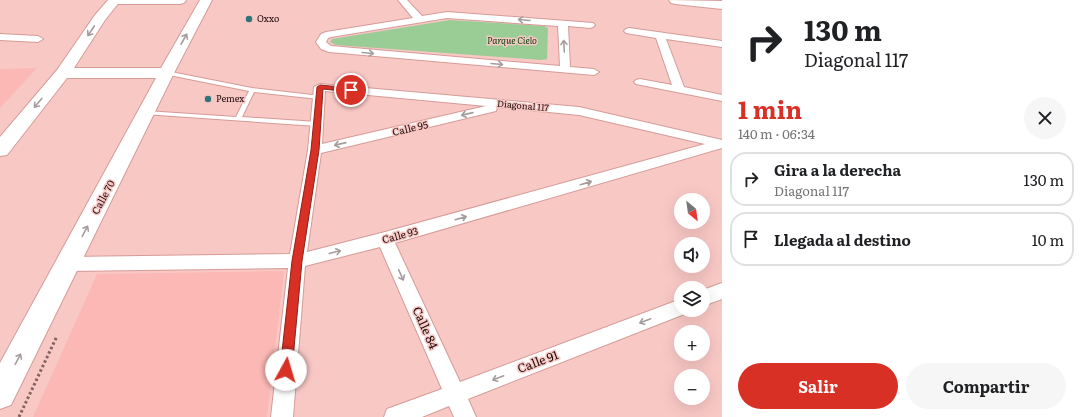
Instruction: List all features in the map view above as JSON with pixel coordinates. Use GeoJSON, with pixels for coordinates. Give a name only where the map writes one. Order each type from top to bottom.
{"type":"FeatureCollection","features":[{"type":"Feature","properties":{"kind":"main road"},"geometry":{"type":"LineString","coordinates":[[0,150],[63,73],[114,0],[180,0]]}},
{"type":"Feature","properties":{"kind":"main road","name":"Calle 70"},"geometry":{"type":"LineString","coordinates":[[0,394],[166,73],[206,0]]}},
{"type":"Feature","properties":{"kind":"main road"},"geometry":{"type":"LineString","coordinates":[[675,0],[714,3]]}},
{"type":"Feature","properties":{"kind":"main road"},"geometry":{"type":"LineString","coordinates":[[63,73],[166,73]]}},
{"type":"Feature","properties":{"kind":"street"},"geometry":{"type":"LineString","coordinates":[[402,0],[419,19]]}},
{"type":"Feature","properties":{"kind":"street"},"geometry":{"type":"LineString","coordinates":[[590,25],[457,15],[419,19],[329,34],[324,36],[321,42],[322,45],[329,49],[594,72]]}},
{"type":"Feature","properties":{"kind":"street"},"geometry":{"type":"LineString","coordinates":[[562,23],[565,69]]}},
{"type":"Feature","properties":{"kind":"street"},"geometry":{"type":"LineString","coordinates":[[629,31],[722,44]]}},
{"type":"Feature","properties":{"kind":"street"},"geometry":{"type":"LineString","coordinates":[[660,35],[679,90]]}},
{"type":"Feature","properties":{"kind":"street"},"geometry":{"type":"LineString","coordinates":[[0,37],[38,39]]}},
{"type":"Feature","properties":{"kind":"street"},"geometry":{"type":"LineString","coordinates":[[640,82],[722,98]]}},
{"type":"Feature","properties":{"kind":"street"},"geometry":{"type":"LineString","coordinates":[[282,417],[297,261],[315,150],[319,92]]}},
{"type":"Feature","properties":{"kind":"street","name":"Diagonal 117"},"geometry":{"type":"LineString","coordinates":[[319,92],[579,111],[722,144]]}},
{"type":"Feature","properties":{"kind":"street","name":"Calle 95"},"geometry":{"type":"LineString","coordinates":[[315,150],[505,105]]}},
{"type":"Feature","properties":{"kind":"street","name":"Calle 93"},"geometry":{"type":"LineString","coordinates":[[68,264],[297,261],[385,239],[722,144]]}},
{"type":"Feature","properties":{"kind":"street","name":"Calle 84"},"geometry":{"type":"LineString","coordinates":[[385,239],[464,417]]}},
{"type":"Feature","properties":{"kind":"street"},"geometry":{"type":"LineString","coordinates":[[710,295],[722,290]]}},
{"type":"Feature","properties":{"kind":"street","name":"Calle 91"},"geometry":{"type":"LineString","coordinates":[[395,417],[674,309]]}},
{"type":"Feature","properties":{"kind":"lane"},"geometry":{"type":"LineString","coordinates":[[166,73],[252,90],[319,92]]}},
{"type":"Feature","properties":{"kind":"lane"},"geometry":{"type":"LineString","coordinates":[[238,119],[252,90]]}},
{"type":"Feature","properties":{"kind":"lane"},"geometry":{"type":"LineString","coordinates":[[146,113],[317,124]]}},
{"type":"Feature","properties":{"kind":"shaded area"},"geometry":{"type":"Polygon","coordinates":[[[37,68],[0,108],[0,69],[37,68]]]}},
{"type":"Feature","properties":{"kind":"shaded area"},"geometry":{"type":"Polygon","coordinates":[[[284,271],[267,417],[33,417],[97,274],[284,271]]]}},
{"type":"Feature","properties":{"kind":"green space","name":"Parque Cielo"},"geometry":{"type":"Polygon","coordinates":[[[450,20],[544,26],[548,28],[547,59],[541,60],[336,45],[330,42],[332,39],[450,20]]]}},
{"type":"Feature","properties":{"kind":"place","name":"Oxxo"},"geometry":{"type":"Point","coordinates":[249,19]}},
{"type":"Feature","properties":{"kind":"place","name":"Pemex"},"geometry":{"type":"Point","coordinates":[208,99]}},
{"type":"Feature","properties":{"kind":"route"},"geometry":{"type":"LineString","coordinates":[[286,370],[297,261],[315,150],[320,87],[351,90]]}}]}
